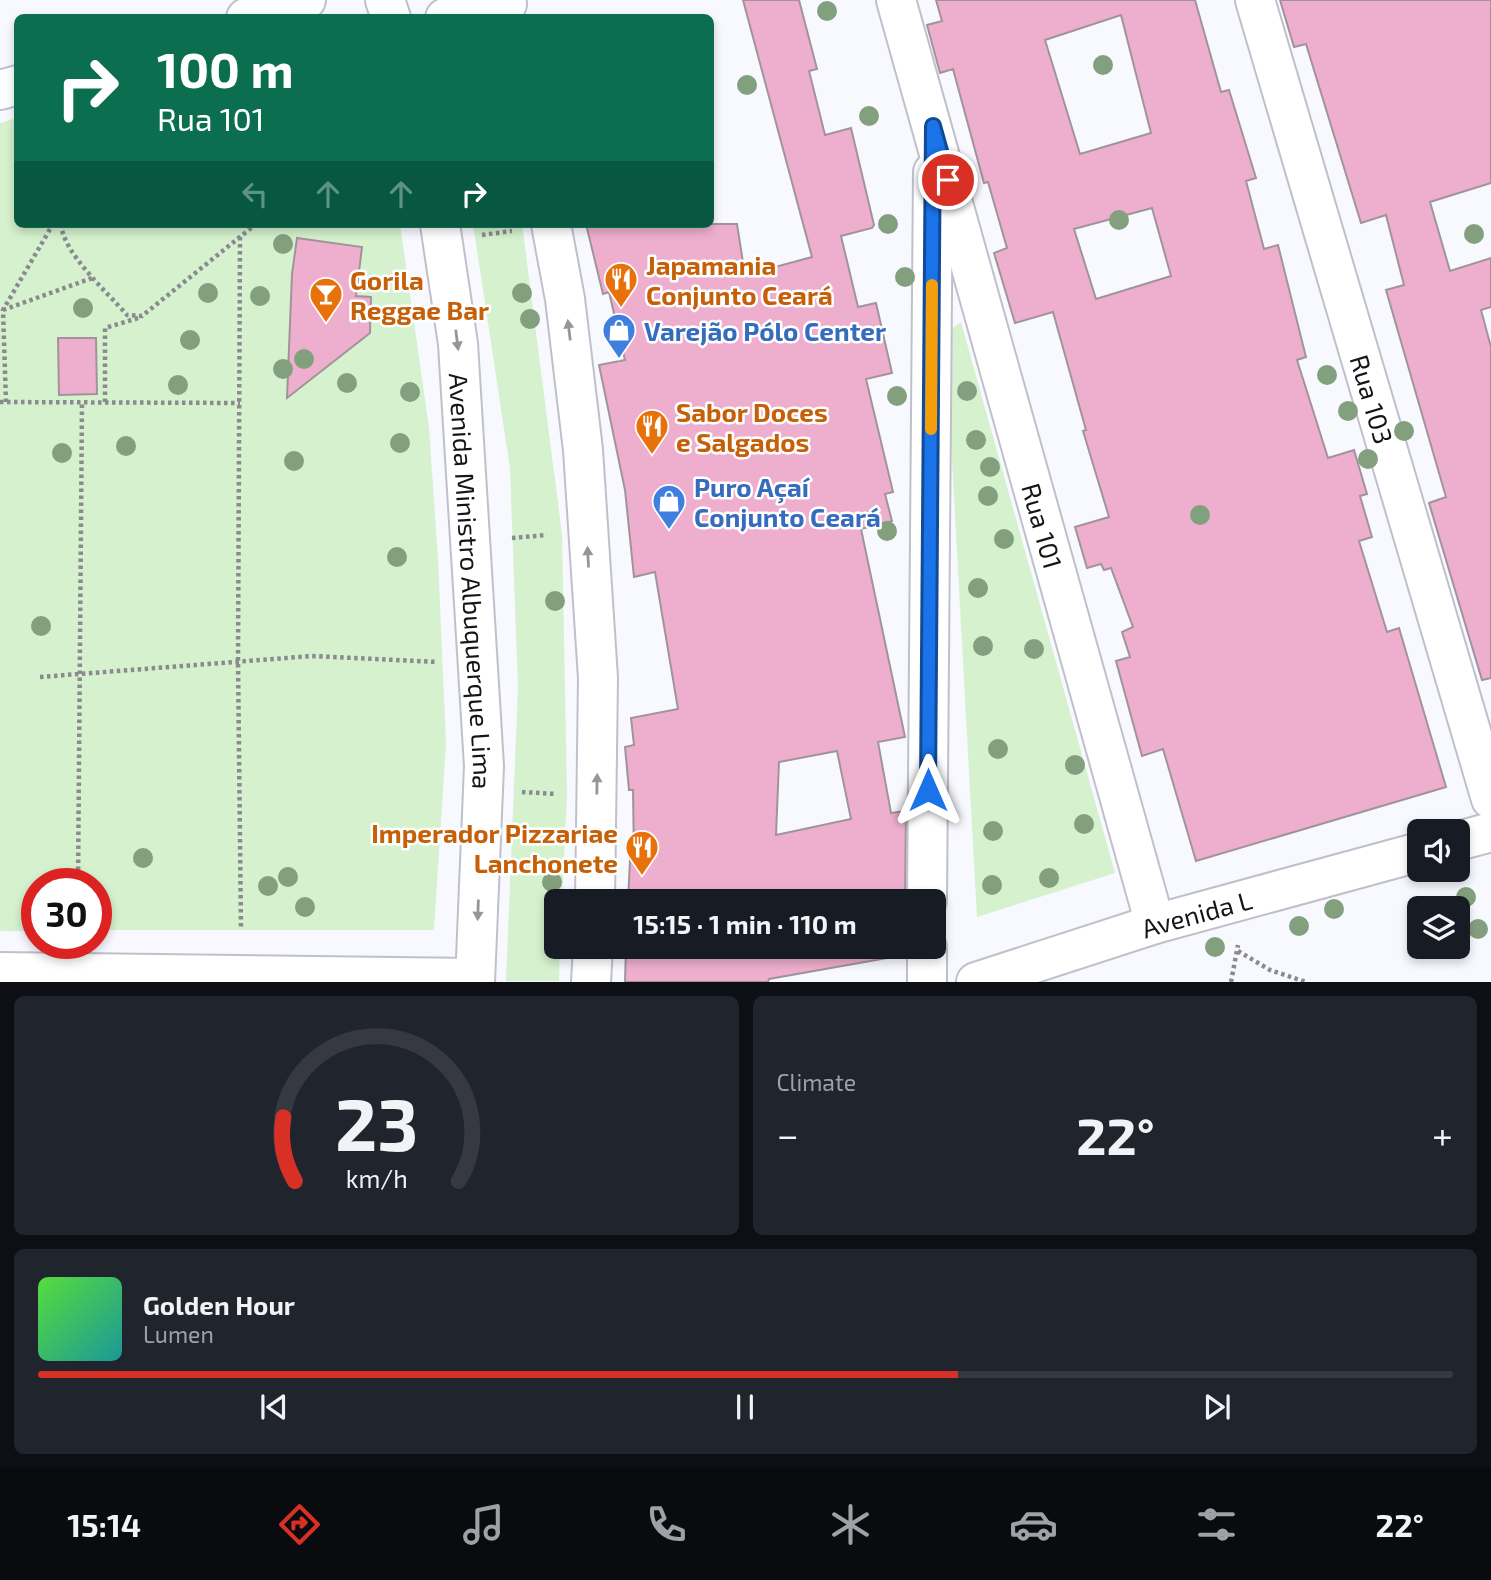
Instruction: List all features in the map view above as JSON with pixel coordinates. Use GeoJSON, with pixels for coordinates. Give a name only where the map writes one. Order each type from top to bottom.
{"type":"FeatureCollection","features":[{"type":"Feature","properties":{"kind":"street"},"geometry":{"type":"LineString","coordinates":[[259,14],[306,0]]}},
{"type":"Feature","properties":{"kind":"street","name":"Rua 101"},"geometry":{"type":"LineString","coordinates":[[896,0],[1155,924]]}},
{"type":"Feature","properties":{"kind":"street","name":"Rua 103"},"geometry":{"type":"LineString","coordinates":[[1255,0],[1491,799]]}},
{"type":"Feature","properties":{"kind":"street"},"geometry":{"type":"LineString","coordinates":[[468,14],[508,7]]}},
{"type":"Feature","properties":{"kind":"street","name":"Rua 101"},"geometry":{"type":"LineString","coordinates":[[927,889],[933,126]]}},
{"type":"Feature","properties":{"kind":"street"},"geometry":{"type":"LineString","coordinates":[[537,228],[565,299],[583,450],[598,678],[595,889]]}},
{"type":"Feature","properties":{"kind":"street","name":"Avenida Ministro Albuquerque Lima"},"geometry":{"type":"LineString","coordinates":[[458,230],[458,344],[472,525],[484,766],[475,980]]}},
{"type":"Feature","properties":{"kind":"street"},"geometry":{"type":"LineString","coordinates":[[1470,838],[1491,832]]}},
{"type":"Feature","properties":{"kind":"street","name":"Avenida L"},"geometry":{"type":"LineString","coordinates":[[976,982],[1155,924],[1407,855]]}},
{"type":"Feature","properties":{"kind":"street"},"geometry":{"type":"LineString","coordinates":[[591,982],[592,959]]}},
{"type":"Feature","properties":{"kind":"street"},"geometry":{"type":"LineString","coordinates":[[926,982],[927,959]]}},
{"type":"Feature","properties":{"kind":"street"},"geometry":{"type":"LineString","coordinates":[[0,972],[475,980]]}},
{"type":"Feature","properties":{"kind":"path"},"geometry":{"type":"LineString","coordinates":[[51,228],[3,310],[3,402],[240,402]]}},
{"type":"Feature","properties":{"kind":"path"},"geometry":{"type":"LineString","coordinates":[[62,228],[64,242],[127,314],[142,316]]}},
{"type":"Feature","properties":{"kind":"path"},"geometry":{"type":"LineString","coordinates":[[105,402],[105,328],[142,316],[251,228]]}},
{"type":"Feature","properties":{"kind":"path"},"geometry":{"type":"LineString","coordinates":[[458,230],[511,228]]}},
{"type":"Feature","properties":{"kind":"path"},"geometry":{"type":"LineString","coordinates":[[240,237],[238,660],[241,929]]}},
{"type":"Feature","properties":{"kind":"path"},"geometry":{"type":"LineString","coordinates":[[3,310],[94,277]]}},
{"type":"Feature","properties":{"kind":"path"},"geometry":{"type":"LineString","coordinates":[[78,868],[82,401]]}},
{"type":"Feature","properties":{"kind":"path"},"geometry":{"type":"LineString","coordinates":[[512,538],[550,535]]}},
{"type":"Feature","properties":{"kind":"path"},"geometry":{"type":"LineString","coordinates":[[40,677],[317,656],[442,662]]}},
{"type":"Feature","properties":{"kind":"path"},"geometry":{"type":"LineString","coordinates":[[513,792],[567,794]]}},
{"type":"Feature","properties":{"kind":"path"},"geometry":{"type":"LineString","coordinates":[[1238,951],[1270,970],[1306,982]]}},
{"type":"Feature","properties":{"kind":"green space"},"geometry":{"type":"Polygon","coordinates":[[[14,119],[14,228],[401,228],[429,428],[446,743],[434,930],[112,930],[112,868],[21,868],[21,931],[0,931],[0,123],[14,119]]]}},
{"type":"Feature","properties":{"kind":"green space"},"geometry":{"type":"Polygon","coordinates":[[[474,228],[523,228],[562,534],[567,794],[563,889],[544,889],[544,959],[560,959],[559,981],[506,981],[518,688],[510,468],[474,228]]]}},
{"type":"Feature","properties":{"kind":"green space"},"geometry":{"type":"Polygon","coordinates":[[[961,322],[1115,873],[977,917],[945,333],[961,322]]]}},
{"type":"Feature","properties":{"kind":"building"},"geometry":{"type":"Polygon","coordinates":[[[743,0],[799,0],[817,69],[809,71],[825,135],[851,128],[874,225],[872,228],[841,236],[858,307],[876,303],[892,373],[866,379],[893,492],[885,494],[892,521],[861,529],[905,737],[878,742],[891,813],[906,811],[905,889],[629,889],[630,860],[634,859],[633,790],[629,790],[625,747],[634,745],[631,718],[678,709],[655,572],[634,577],[625,490],[599,365],[625,360],[609,292],[603,294],[587,228],[714,228],[714,224],[737,224],[745,275],[812,257],[743,0]],[[837,751],[779,762],[776,835],[851,819],[837,751]]]}},
{"type":"Feature","properties":{"kind":"building"},"geometry":{"type":"Polygon","coordinates":[[[936,0],[1195,0],[1221,92],[1229,90],[1256,178],[1246,181],[1264,249],[1278,245],[1306,357],[1297,360],[1328,458],[1354,450],[1367,494],[1360,496],[1372,537],[1359,541],[1387,632],[1399,628],[1446,787],[1196,861],[1163,749],[1142,756],[1116,661],[1130,657],[1122,632],[1133,627],[1111,568],[1104,570],[1101,564],[1087,568],[1075,527],[1109,517],[1083,431],[1086,430],[1053,312],[1015,323],[994,253],[1007,248],[988,182],[984,183],[953,69],[940,73],[927,25],[942,21],[936,0]],[[1121,15],[1045,40],[1080,154],[1151,133],[1121,15]],[[1152,208],[1074,229],[1096,299],[1171,276],[1152,208]]]}},
{"type":"Feature","properties":{"kind":"building"},"geometry":{"type":"Polygon","coordinates":[[[1280,0],[1491,0],[1491,183],[1430,202],[1450,271],[1491,258],[1491,307],[1481,310],[1491,347],[1491,678],[1482,680],[1429,503],[1446,497],[1386,290],[1404,285],[1386,215],[1361,223],[1306,44],[1294,47],[1280,0]]]}},
{"type":"Feature","properties":{"kind":"building"},"geometry":{"type":"Polygon","coordinates":[[[297,238],[362,247],[356,296],[371,297],[370,333],[287,398],[292,274],[297,238]]]}},
{"type":"Feature","properties":{"kind":"building"},"geometry":{"type":"Polygon","coordinates":[[[58,338],[96,338],[97,394],[59,395],[58,338]]]}},
{"type":"Feature","properties":{"kind":"building"},"geometry":{"type":"Polygon","coordinates":[[[626,959],[882,959],[769,979],[768,982],[625,982],[626,959]]]}},
{"type":"Feature","properties":{"kind":"slow traffic"},"geometry":{"type":"LineString","coordinates":[[931,429],[932,285]]}},
{"type":"Feature","properties":{"kind":"place","name":"Japamania Conjunto Ceará"},"geometry":{"type":"Point","coordinates":[621,309]}},
{"type":"Feature","properties":{"kind":"place","name":"Gorila Reggae Bar"},"geometry":{"type":"Point","coordinates":[326,324]}},
{"type":"Feature","properties":{"kind":"place","name":"Varejão Pólo Center"},"geometry":{"type":"Point","coordinates":[619,360]}},
{"type":"Feature","properties":{"kind":"place","name":"Sabor Doces e Salgados"},"geometry":{"type":"Point","coordinates":[652,456]}},
{"type":"Feature","properties":{"kind":"place","name":"Puro Açaí Conjunto Ceará"},"geometry":{"type":"Point","coordinates":[669,531]}},
{"type":"Feature","properties":{"kind":"place","name":"Imperador Pizzariae Lanchonete"},"geometry":{"type":"Point","coordinates":[642,877]}},
{"type":"Feature","properties":{"kind":"route"},"geometry":{"type":"LineString","coordinates":[[928,790],[933,126],[948,180]]}}]}
